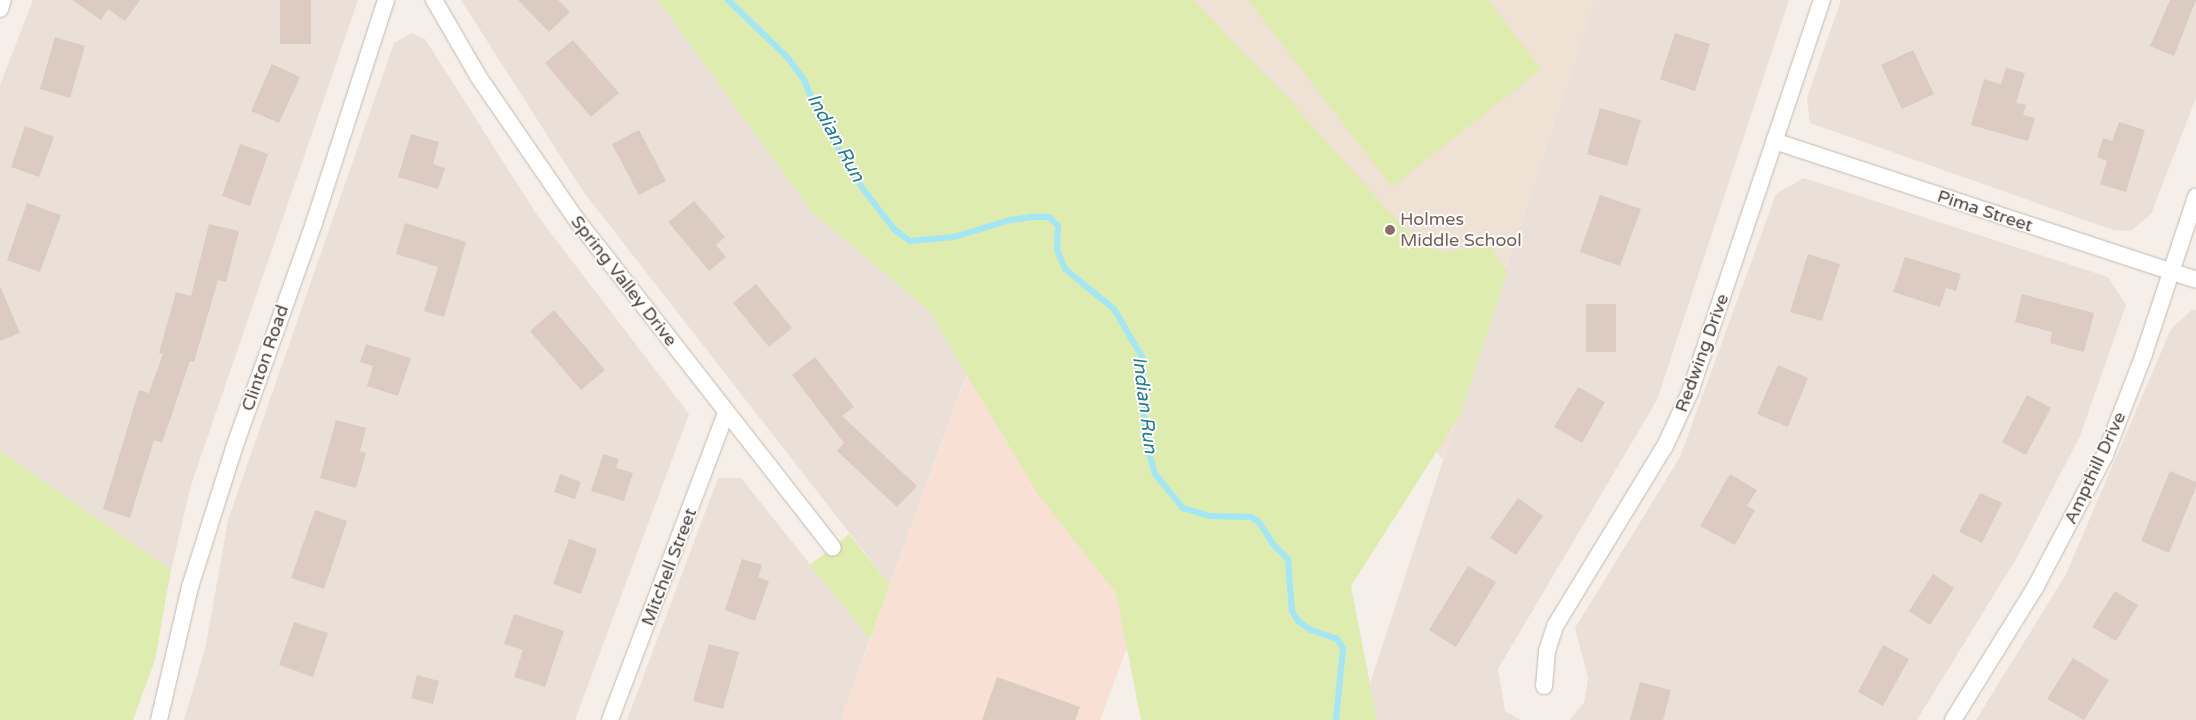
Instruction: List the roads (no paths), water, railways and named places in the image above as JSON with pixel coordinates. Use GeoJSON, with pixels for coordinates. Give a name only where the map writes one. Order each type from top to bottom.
{"type":"FeatureCollection","features":[{"type":"Feature","properties":{"kind":"street"},"geometry":{"type":"LineString","coordinates":[[0,9],[3,0]]}},
{"type":"Feature","properties":{"kind":"street","name":"Clinton Road"},"geometry":{"type":"LineString","coordinates":[[159,720],[190,587],[234,448],[314,223],[386,0]]}},
{"type":"Feature","properties":{"kind":"street","name":"Spring Valley Drive"},"geometry":{"type":"LineString","coordinates":[[434,0],[518,138],[576,219],[833,548]]}},
{"type":"Feature","properties":{"kind":"street","name":"Redwing Drive"},"geometry":{"type":"LineString","coordinates":[[1544,686],[1547,651],[1555,626],[1665,446],[1687,399],[1822,0]]}},
{"type":"Feature","properties":{"kind":"street","name":"Pima Street"},"geometry":{"type":"LineString","coordinates":[[1774,141],[2196,280]]}},
{"type":"Feature","properties":{"kind":"street","name":"Ampthill Drive"},"geometry":{"type":"LineString","coordinates":[[1953,720],[2036,586],[2105,455],[2196,197]]}},
{"type":"Feature","properties":{"kind":"street","name":"Mitchell Street"},"geometry":{"type":"LineString","coordinates":[[610,720],[726,413]]}},
{"type":"Feature","properties":{"kind":"waterway","name":"Indian Run"},"geometry":{"type":"LineString","coordinates":[[728,0],[788,58],[804,80],[819,116],[863,189],[894,229],[910,241],[954,237],[1010,220],[1032,217],[1049,217],[1058,226],[1057,249],[1065,269],[1114,309],[1142,357],[1145,439],[1155,474],[1183,508],[1209,516],[1251,517],[1259,522],[1272,543],[1288,559],[1292,611],[1298,621],[1311,630],[1337,639],[1343,648],[1336,720]]}},
{"type":"Feature","properties":{"kind":"place","name":"Holmes Middle School"},"geometry":{"type":"Point","coordinates":[1390,230]}}]}
